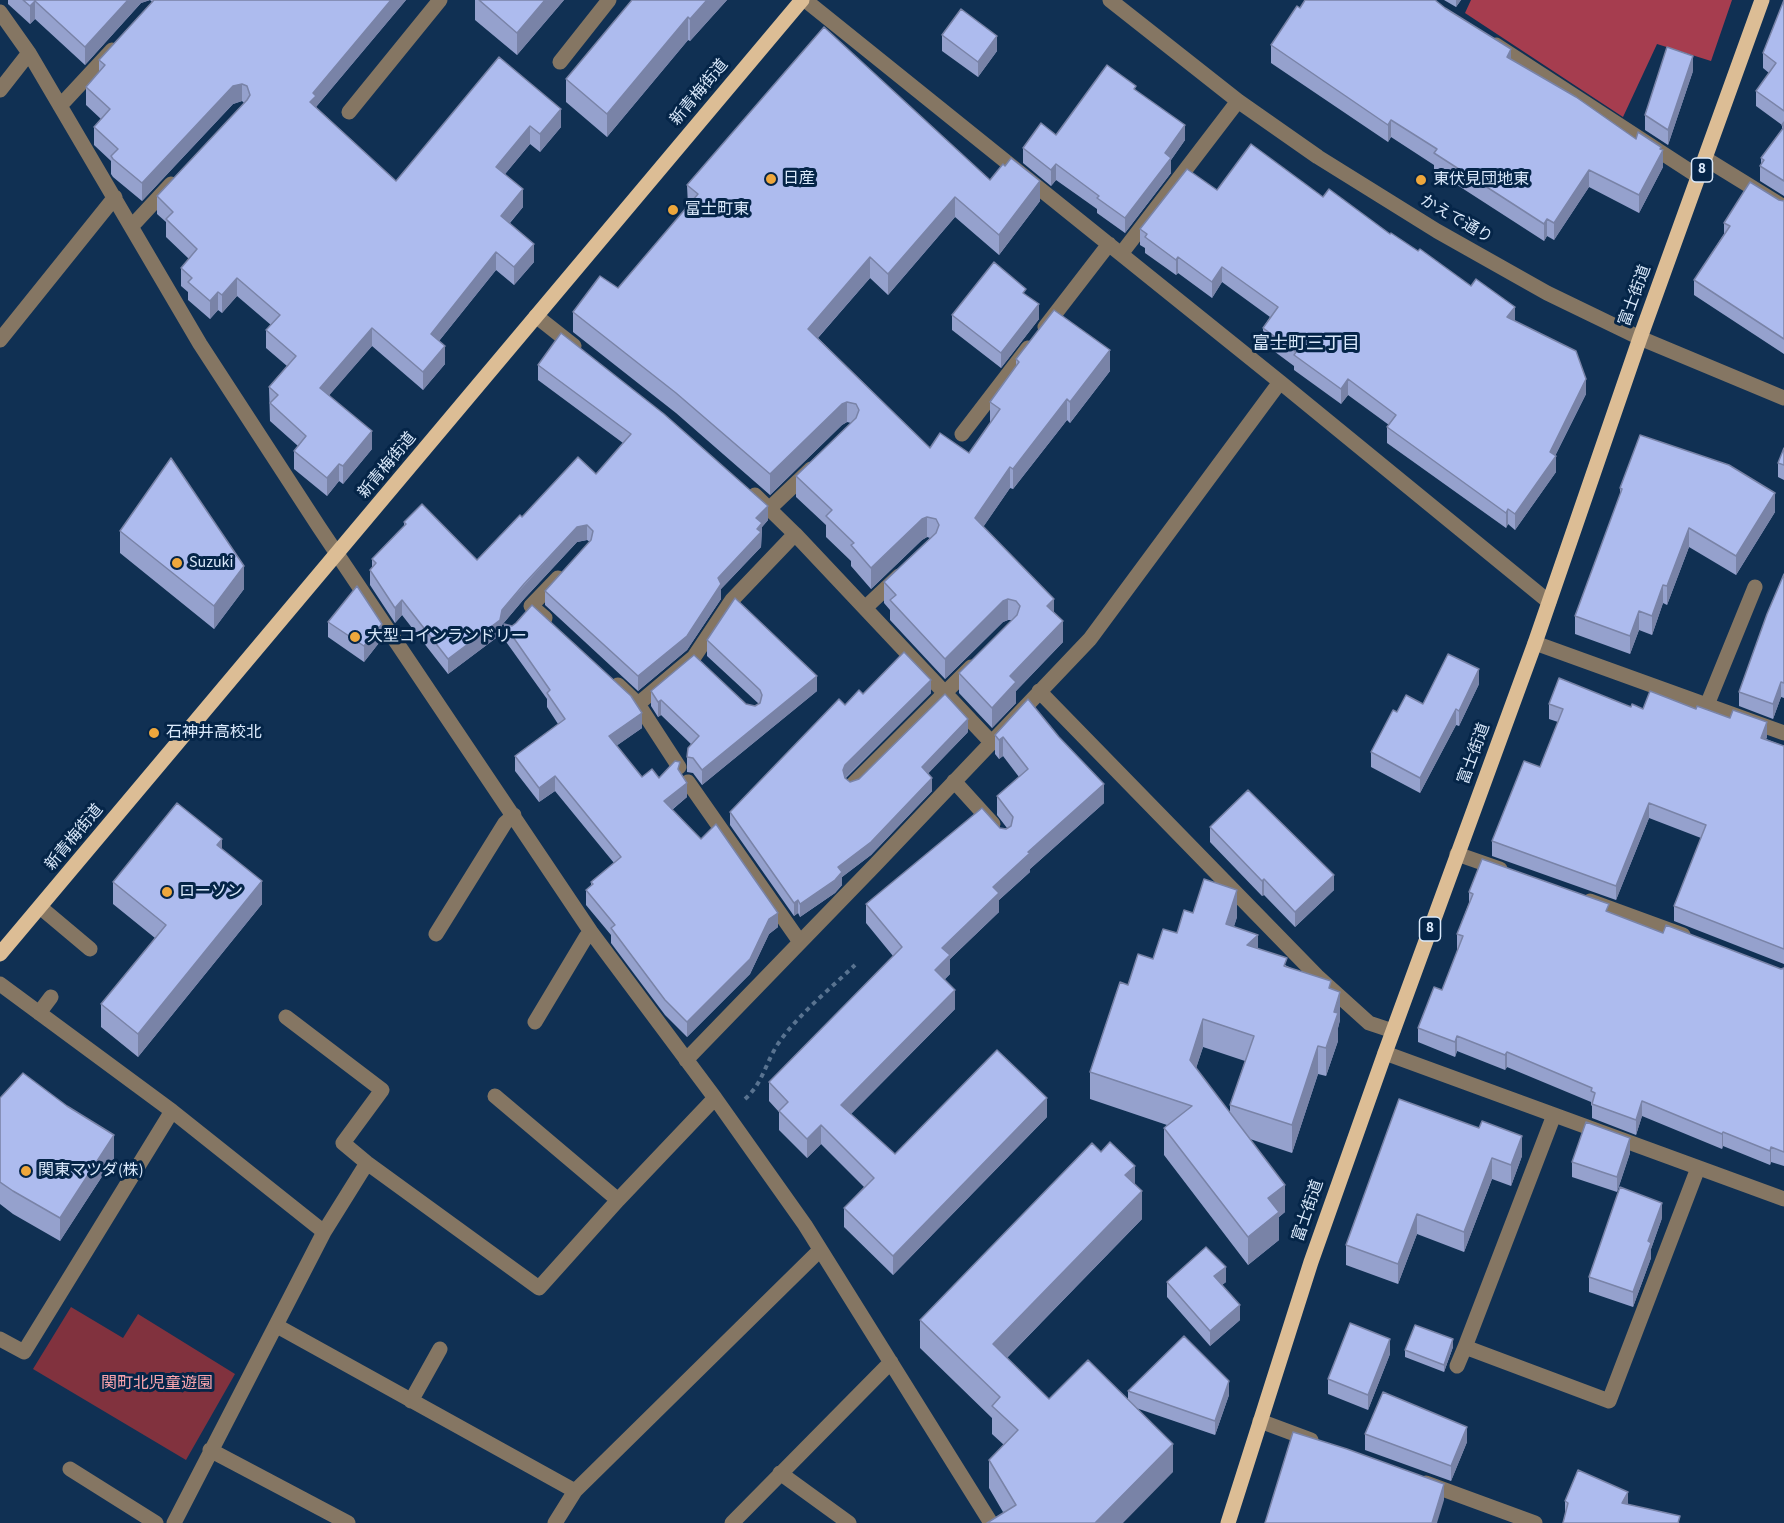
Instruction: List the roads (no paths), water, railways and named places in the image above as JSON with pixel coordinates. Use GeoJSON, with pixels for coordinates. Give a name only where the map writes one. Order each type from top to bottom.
{"type":"FeatureCollection","features":[{"type":"Feature","properties":{"kind":"main road","name":"新青梅街道"},"geometry":{"type":"LineString","coordinates":[[0,954],[804,0]]}},
{"type":"Feature","properties":{"kind":"main road","name":"富士街道"},"geometry":{"type":"LineString","coordinates":[[1228,1523],[1311,1262],[1384,1053],[1549,602],[1640,338],[1762,0]]}},
{"type":"Feature","properties":{"kind":"street"},"geometry":{"type":"LineString","coordinates":[[349,112],[440,0]]}},
{"type":"Feature","properties":{"kind":"street"},"geometry":{"type":"LineString","coordinates":[[560,62],[609,0]]}},
{"type":"Feature","properties":{"kind":"street"},"geometry":{"type":"LineString","coordinates":[[804,0],[1280,382],[1549,602]]}},
{"type":"Feature","properties":{"kind":"street","name":"かえで通り"},"geometry":{"type":"LineString","coordinates":[[1110,0],[1238,101],[1318,157],[1437,231],[1547,293],[1640,338],[1784,398]]}},
{"type":"Feature","properties":{"kind":"street"},"geometry":{"type":"LineString","coordinates":[[0,12],[29,53],[200,344],[337,555],[591,932],[715,1098],[820,1250],[991,1523]]}},
{"type":"Feature","properties":{"kind":"street"},"geometry":{"type":"LineString","coordinates":[[60,106],[124,36]]}},
{"type":"Feature","properties":{"kind":"street"},"geometry":{"type":"LineString","coordinates":[[1487,39],[1699,177]]}},
{"type":"Feature","properties":{"kind":"street"},"geometry":{"type":"LineString","coordinates":[[0,90],[29,53]]}},
{"type":"Feature","properties":{"kind":"street"},"geometry":{"type":"LineString","coordinates":[[962,434],[1238,101]]}},
{"type":"Feature","properties":{"kind":"street"},"geometry":{"type":"LineString","coordinates":[[1706,159],[1784,207]]}},
{"type":"Feature","properties":{"kind":"street"},"geometry":{"type":"LineString","coordinates":[[132,226],[178,177]]}},
{"type":"Feature","properties":{"kind":"street"},"geometry":{"type":"LineString","coordinates":[[0,340],[115,197]]}},
{"type":"Feature","properties":{"kind":"street"},"geometry":{"type":"LineString","coordinates":[[536,316],[587,356]]}},
{"type":"Feature","properties":{"kind":"street"},"geometry":{"type":"LineString","coordinates":[[686,1060],[1089,639],[1280,382]]}},
{"type":"Feature","properties":{"kind":"street"},"geometry":{"type":"LineString","coordinates":[[770,508],[825,455]]}},
{"type":"Feature","properties":{"kind":"street"},"geometry":{"type":"LineString","coordinates":[[745,486],[795,534],[991,742]]}},
{"type":"Feature","properties":{"kind":"street"},"geometry":{"type":"LineString","coordinates":[[638,704],[698,661],[732,600],[795,534]]}},
{"type":"Feature","properties":{"kind":"street"},"geometry":{"type":"LineString","coordinates":[[865,608],[913,562]]}},
{"type":"Feature","properties":{"kind":"street"},"geometry":{"type":"LineString","coordinates":[[556,629],[528,610],[569,565]]}},
{"type":"Feature","properties":{"kind":"street"},"geometry":{"type":"LineString","coordinates":[[1707,705],[1755,587]]}},
{"type":"Feature","properties":{"kind":"street"},"geometry":{"type":"LineString","coordinates":[[1534,643],[1784,733]]}},
{"type":"Feature","properties":{"kind":"street"},"geometry":{"type":"LineString","coordinates":[[852,785],[986,653]]}},
{"type":"Feature","properties":{"kind":"street"},"geometry":{"type":"LineString","coordinates":[[605,674],[638,704],[679,767]]}},
{"type":"Feature","properties":{"kind":"street"},"geometry":{"type":"LineString","coordinates":[[1039,691],[1317,976],[1369,1023],[1393,1030]]}},
{"type":"Feature","properties":{"kind":"street"},"geometry":{"type":"LineString","coordinates":[[954,781],[1004,838]]}},
{"type":"Feature","properties":{"kind":"street"},"geometry":{"type":"LineString","coordinates":[[688,782],[800,942]]}},
{"type":"Feature","properties":{"kind":"street"},"geometry":{"type":"LineString","coordinates":[[436,934],[505,823],[513,815]]}},
{"type":"Feature","properties":{"kind":"street"},"geometry":{"type":"LineString","coordinates":[[1457,854],[1514,874]]}},
{"type":"Feature","properties":{"kind":"street"},"geometry":{"type":"LineString","coordinates":[[1578,897],[1697,940]]}},
{"type":"Feature","properties":{"kind":"street"},"geometry":{"type":"LineString","coordinates":[[40,907],[90,949]]}},
{"type":"Feature","properties":{"kind":"street"},"geometry":{"type":"LineString","coordinates":[[535,1022],[591,932]]}},
{"type":"Feature","properties":{"kind":"street"},"geometry":{"type":"LineString","coordinates":[[0,984],[172,1111],[324,1232]]}},
{"type":"Feature","properties":{"kind":"street"},"geometry":{"type":"LineString","coordinates":[[39,1013],[51,997]]}},
{"type":"Feature","properties":{"kind":"street"},"geometry":{"type":"LineString","coordinates":[[286,1017],[382,1090],[344,1143],[367,1163],[539,1288],[618,1200],[715,1098]]}},
{"type":"Feature","properties":{"kind":"street"},"geometry":{"type":"LineString","coordinates":[[1384,1053],[1784,1200]]}},
{"type":"Feature","properties":{"kind":"street"},"geometry":{"type":"LineString","coordinates":[[495,1096],[618,1200]]}},
{"type":"Feature","properties":{"kind":"street"},"geometry":{"type":"LineString","coordinates":[[0,1339],[24,1353],[172,1111]]}},
{"type":"Feature","properties":{"kind":"street"},"geometry":{"type":"LineString","coordinates":[[1457,1366],[1554,1115]]}},
{"type":"Feature","properties":{"kind":"street"},"geometry":{"type":"LineString","coordinates":[[174,1523],[324,1232],[367,1163]]}},
{"type":"Feature","properties":{"kind":"street"},"geometry":{"type":"LineString","coordinates":[[1466,1347],[1609,1401],[1698,1168]]}},
{"type":"Feature","properties":{"kind":"street"},"geometry":{"type":"LineString","coordinates":[[555,1523],[575,1491],[820,1250]]}},
{"type":"Feature","properties":{"kind":"street"},"geometry":{"type":"LineString","coordinates":[[277,1326],[575,1491]]}},
{"type":"Feature","properties":{"kind":"street"},"geometry":{"type":"LineString","coordinates":[[411,1401],[440,1349]]}},
{"type":"Feature","properties":{"kind":"street"},"geometry":{"type":"LineString","coordinates":[[732,1523],[891,1362]]}},
{"type":"Feature","properties":{"kind":"street"},"geometry":{"type":"LineString","coordinates":[[1260,1421],[1326,1446]]}},
{"type":"Feature","properties":{"kind":"street"},"geometry":{"type":"LineString","coordinates":[[210,1450],[348,1523]]}},
{"type":"Feature","properties":{"kind":"street"},"geometry":{"type":"LineString","coordinates":[[70,1469],[156,1523]]}},
{"type":"Feature","properties":{"kind":"street"},"geometry":{"type":"LineString","coordinates":[[780,1473],[849,1523]]}},
{"type":"Feature","properties":{"kind":"street"},"geometry":{"type":"LineString","coordinates":[[1414,1478],[1535,1523]]}},
{"type":"Feature","properties":{"kind":"place","name":"日産"},"geometry":{"type":"Point","coordinates":[771,179]}},
{"type":"Feature","properties":{"kind":"place","name":"東伏見団地東"},"geometry":{"type":"Point","coordinates":[1421,180]}},
{"type":"Feature","properties":{"kind":"place","name":"富士町東"},"geometry":{"type":"Point","coordinates":[673,210]}},
{"type":"Feature","properties":{"kind":"place","name":"Suzuki"},"geometry":{"type":"Point","coordinates":[177,563]}},
{"type":"Feature","properties":{"kind":"place","name":"大型コインランドリー"},"geometry":{"type":"Point","coordinates":[355,637]}},
{"type":"Feature","properties":{"kind":"place","name":"石神井高校北"},"geometry":{"type":"Point","coordinates":[154,733]}},
{"type":"Feature","properties":{"kind":"place","name":"ローソン"},"geometry":{"type":"Point","coordinates":[167,892]}},
{"type":"Feature","properties":{"kind":"place","name":"関東マツダ(株)"},"geometry":{"type":"Point","coordinates":[26,1171]}},
{"type":"Feature","properties":{"kind":"district","name":"富士町三丁目"},"geometry":{"type":"Point","coordinates":[1306,345]}},
{"type":"Feature","properties":{"kind":"park label","name":"関町北児童遊園"},"geometry":{"type":"Point","coordinates":[157,1384]}}]}
